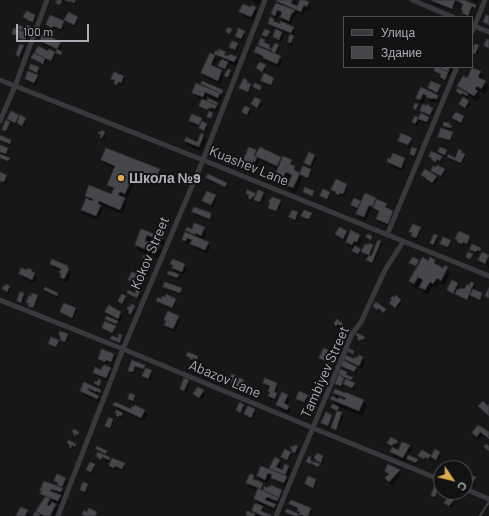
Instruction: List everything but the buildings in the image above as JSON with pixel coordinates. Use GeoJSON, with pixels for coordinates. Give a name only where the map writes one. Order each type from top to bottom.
{"type":"FeatureCollection","features":[{"type":"Feature","properties":{"kind":"street"},"geometry":{"type":"LineString","coordinates":[[0,122],[47,0]]}},
{"type":"Feature","properties":{"kind":"street","name":"Kokov Street"},"geometry":{"type":"LineString","coordinates":[[58,516],[123,349],[203,160],[265,0]]}},
{"type":"Feature","properties":{"kind":"street"},"geometry":{"type":"LineString","coordinates":[[412,0],[451,16]]}},
{"type":"Feature","properties":{"kind":"street"},"geometry":{"type":"LineString","coordinates":[[484,0],[473,26],[489,32]]}},
{"type":"Feature","properties":{"kind":"street"},"geometry":{"type":"LineString","coordinates":[[387,235],[457,68]]}},
{"type":"Feature","properties":{"kind":"street","name":"Kuashev Lane"},"geometry":{"type":"LineString","coordinates":[[0,80],[203,160],[489,276]]}},
{"type":"Feature","properties":{"kind":"street","name":"Tambiyev Street"},"geometry":{"type":"LineString","coordinates":[[276,516],[352,334],[361,322],[385,270],[403,242]]}},
{"type":"Feature","properties":{"kind":"street","name":"Abazov Lane"},"geometry":{"type":"LineString","coordinates":[[0,300],[433,477]]}},
{"type":"Feature","properties":{"kind":"street"},"geometry":{"type":"LineString","coordinates":[[473,493],[489,500]]}},
{"type":"Feature","properties":{"kind":"lane"},"geometry":{"type":"LineString","coordinates":[[480,516],[489,500]]}},
{"type":"Feature","properties":{"kind":"place","name":"Школа №9"},"geometry":{"type":"Point","coordinates":[121,178]}}]}
